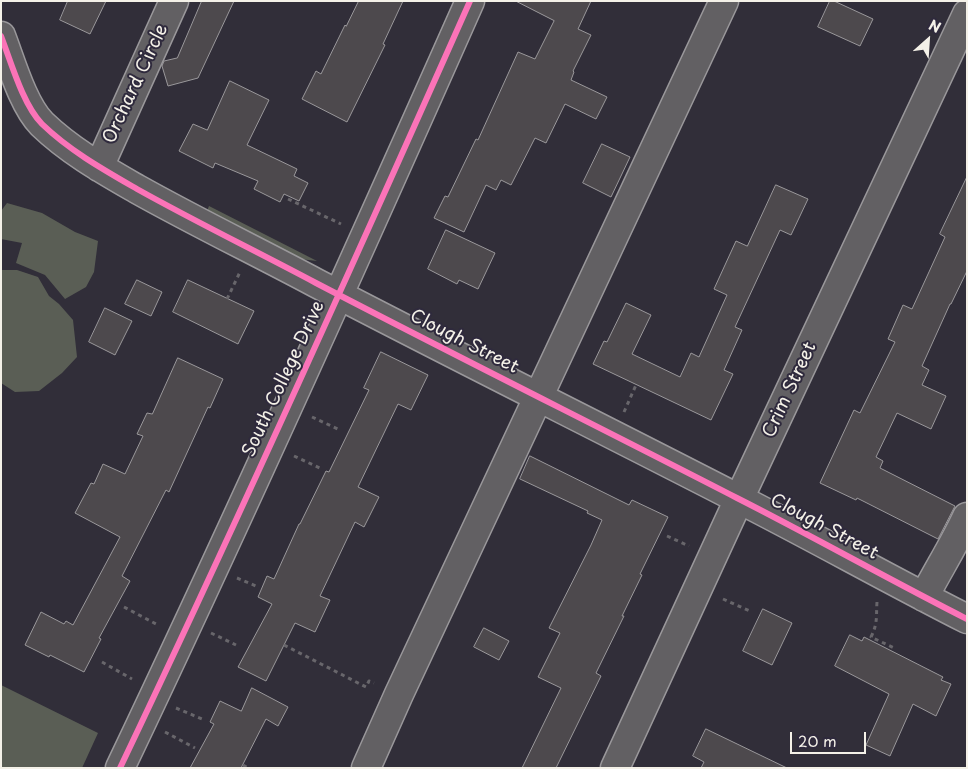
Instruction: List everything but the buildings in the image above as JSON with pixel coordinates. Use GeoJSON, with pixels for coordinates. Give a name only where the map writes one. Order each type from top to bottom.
{"type":"FeatureCollection","features":[{"type":"Feature","properties":{"kind":"street","name":"Orchard Circle"},"geometry":{"type":"LineString","coordinates":[[99,167],[174,1]]}},
{"type":"Feature","properties":{"kind":"street","name":"South College Drive"},"geometry":{"type":"LineString","coordinates":[[120,768],[339,295],[470,1]]}},
{"type":"Feature","properties":{"kind":"street"},"geometry":{"type":"LineString","coordinates":[[366,768],[724,1]]}},
{"type":"Feature","properties":{"kind":"street","name":"Crim Street"},"geometry":{"type":"LineString","coordinates":[[615,768],[967,14]]}},
{"type":"Feature","properties":{"kind":"street","name":"Clough Street"},"geometry":{"type":"LineString","coordinates":[[1,36],[29,107],[39,122],[99,167],[156,200],[739,499],[967,619]]}},
{"type":"Feature","properties":{"kind":"street"},"geometry":{"type":"LineString","coordinates":[[924,598],[937,571],[956,542],[967,518]]}},
{"type":"Feature","properties":{"kind":"path"},"geometry":{"type":"LineString","coordinates":[[288,199],[344,226]]}},
{"type":"Feature","properties":{"kind":"path"},"geometry":{"type":"LineString","coordinates":[[227,299],[242,270]]}},
{"type":"Feature","properties":{"kind":"path"},"geometry":{"type":"LineString","coordinates":[[624,412],[636,385]]}},
{"type":"Feature","properties":{"kind":"path"},"geometry":{"type":"LineString","coordinates":[[312,417],[340,430]]}},
{"type":"Feature","properties":{"kind":"path"},"geometry":{"type":"LineString","coordinates":[[293,455],[322,469]]}},
{"type":"Feature","properties":{"kind":"path"},"geometry":{"type":"LineString","coordinates":[[667,536],[690,546]]}},
{"type":"Feature","properties":{"kind":"path"},"geometry":{"type":"LineString","coordinates":[[236,578],[256,586]]}},
{"type":"Feature","properties":{"kind":"path"},"geometry":{"type":"LineString","coordinates":[[877,598],[877,621],[872,637],[894,648]]}},
{"type":"Feature","properties":{"kind":"path"},"geometry":{"type":"LineString","coordinates":[[723,599],[752,612]]}},
{"type":"Feature","properties":{"kind":"path"},"geometry":{"type":"LineString","coordinates":[[124,608],[158,624]]}},
{"type":"Feature","properties":{"kind":"path"},"geometry":{"type":"LineString","coordinates":[[211,632],[236,646]]}},
{"type":"Feature","properties":{"kind":"path"},"geometry":{"type":"LineString","coordinates":[[284,646],[366,687],[368,681],[399,694]]}},
{"type":"Feature","properties":{"kind":"path"},"geometry":{"type":"LineString","coordinates":[[102,662],[132,679]]}},
{"type":"Feature","properties":{"kind":"path"},"geometry":{"type":"LineString","coordinates":[[176,708],[202,719]]}},
{"type":"Feature","properties":{"kind":"path"},"geometry":{"type":"LineString","coordinates":[[164,732],[195,748]]}},
{"type":"Feature","properties":{"kind":"path"},"geometry":{"type":"LineString","coordinates":[[243,765],[248,768]]}},
{"type":"Feature","properties":{"kind":"shaded area"},"geometry":{"type":"Polygon","coordinates":[[[7,203],[42,213],[75,232],[98,241],[94,272],[86,287],[65,299],[45,275],[16,263],[22,243],[1,239],[1,211],[7,203]]]}},
{"type":"Feature","properties":{"kind":"shaded area"},"geometry":{"type":"Polygon","coordinates":[[[209,206],[317,261],[300,259],[207,211],[209,206]]]}},
{"type":"Feature","properties":{"kind":"shaded area"},"geometry":{"type":"Polygon","coordinates":[[[1,270],[17,270],[38,277],[49,296],[73,320],[77,357],[62,373],[39,391],[15,392],[1,383],[1,270]]]}},
{"type":"Feature","properties":{"kind":"shaded area"},"geometry":{"type":"Polygon","coordinates":[[[1,685],[98,733],[82,768],[1,768],[1,685]]]}},
{"type":"Feature","properties":{"kind":"cycle path"},"geometry":{"type":"LineString","coordinates":[[120,768],[298,386],[470,1]]}},
{"type":"Feature","properties":{"kind":"cycle path"},"geometry":{"type":"LineString","coordinates":[[1,36],[23,95],[35,116],[64,143],[100,167],[204,225],[766,513],[967,619]]}}]}
